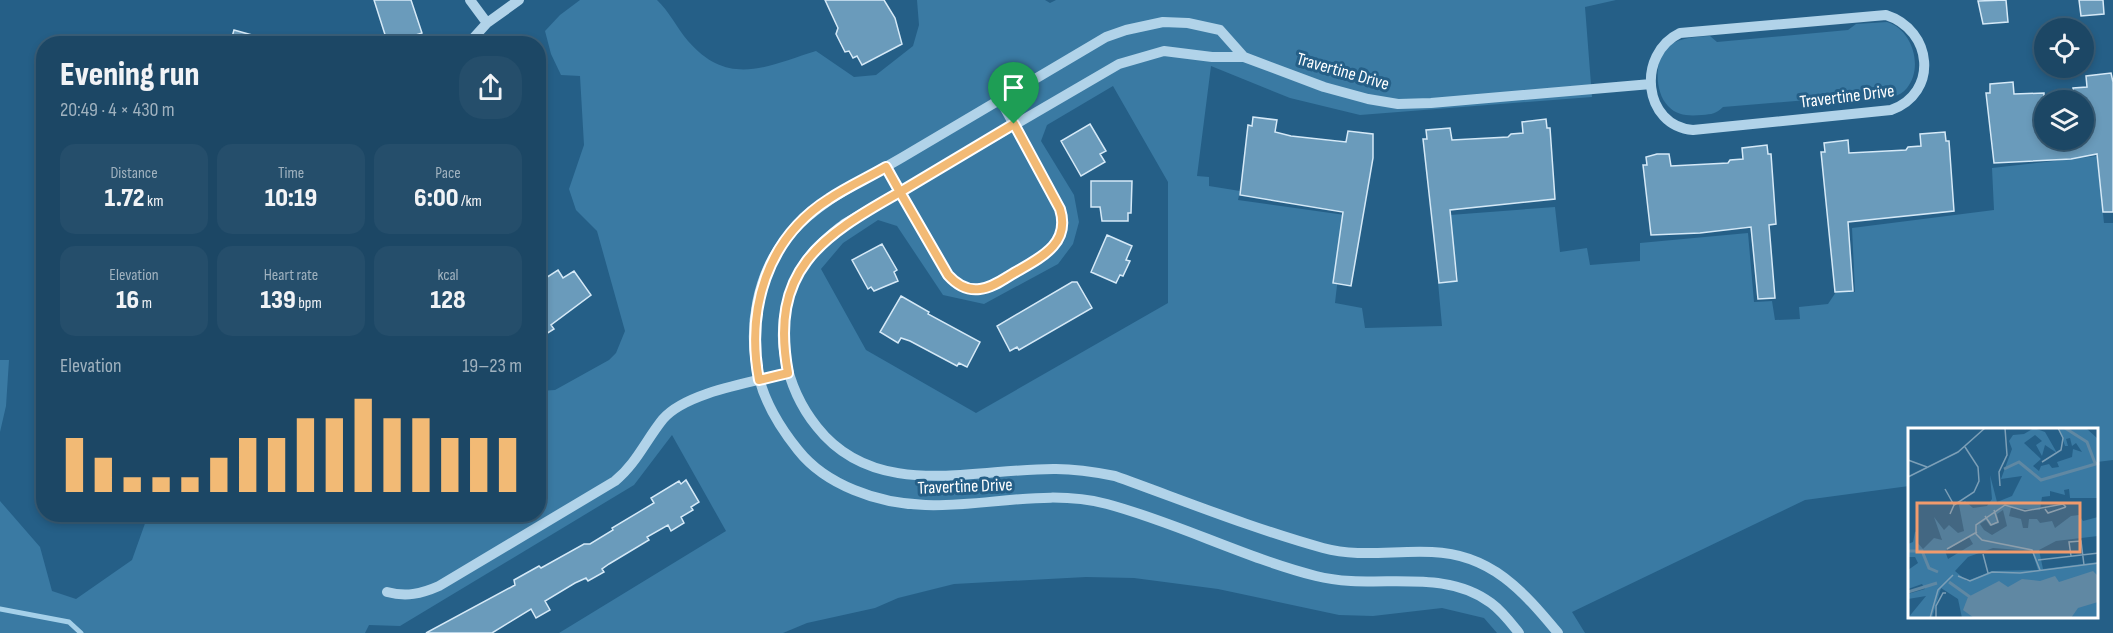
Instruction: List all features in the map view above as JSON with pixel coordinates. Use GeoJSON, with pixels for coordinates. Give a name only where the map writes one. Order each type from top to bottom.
{"type":"FeatureCollection","features":[{"type":"Feature","properties":{"kind":"street"},"geometry":{"type":"LineString","coordinates":[[470,0],[487,23]]}},
{"type":"Feature","properties":{"kind":"street"},"geometry":{"type":"LineString","coordinates":[[475,36],[487,23],[519,0]]}},
{"type":"Feature","properties":{"kind":"street","name":"Travertine Drive"},"geometry":{"type":"LineString","coordinates":[[1886,15],[1900,20],[1912,30],[1921,45],[1924,69],[1915,96],[1906,105],[1891,110],[1693,130],[1682,129],[1662,114],[1654,101],[1651,84],[1652,66],[1657,51],[1666,40],[1680,33],[1886,15]]}},
{"type":"Feature","properties":{"kind":"street","name":"Travertine Drive"},"geometry":{"type":"LineString","coordinates":[[1244,57],[1220,30],[1188,23],[1162,22],[1126,30],[1106,38],[828,200],[787,236],[762,284],[756,308],[754,350],[759,380],[770,408],[804,457],[821,473],[871,497],[897,504],[932,507],[1055,498],[1107,504],[1316,576],[1374,584],[1431,581],[1458,586],[1494,604],[1520,633]]}},
{"type":"Feature","properties":{"kind":"street","name":"Travertine Drive"},"geometry":{"type":"LineString","coordinates":[[1558,633],[1513,582],[1490,567],[1466,558],[1433,552],[1374,555],[1324,548],[1115,476],[1086,471],[1054,469],[933,477],[902,475],[880,469],[838,449],[825,437],[796,395],[788,373],[783,348],[785,312],[790,294],[810,254],[844,224],[1014,124],[1119,64],[1136,57],[1164,51],[1212,57],[1244,57],[1324,87],[1398,104],[1651,84]]}},
{"type":"Feature","properties":{"kind":"street"},"geometry":{"type":"LineString","coordinates":[[886,167],[948,275],[956,284],[967,289],[981,289],[1048,253],[1058,241],[1063,220],[1060,209],[1000,99]]}},
{"type":"Feature","properties":{"kind":"street"},"geometry":{"type":"LineString","coordinates":[[387,592],[401,596],[421,593],[439,586],[615,482],[627,472],[663,420],[676,407],[692,398],[788,373]]}},
{"type":"Feature","properties":{"kind":"shaded area"},"geometry":{"type":"Polygon","coordinates":[[[580,0],[657,0],[688,41],[703,56],[718,64],[734,69],[765,67],[816,51],[854,77],[876,75],[913,46],[919,25],[917,0],[1045,0],[1050,3],[1056,0],[1616,0],[1585,7],[1592,97],[1360,115],[1290,98],[1211,66],[1197,176],[1209,177],[1209,186],[1240,191],[1238,200],[1345,215],[1335,303],[1362,308],[1365,328],[1442,326],[1438,282],[1458,280],[1450,215],[1555,207],[1560,252],[1587,248],[1590,265],[1640,261],[1640,243],[1748,233],[1754,302],[1772,301],[1775,320],[1800,319],[1799,307],[1828,304],[1836,292],[1855,292],[1852,228],[1994,210],[1992,168],[2097,156],[2104,223],[2113,223],[2113,460],[2098,462],[2098,428],[1908,428],[1908,486],[1805,500],[1572,612],[1585,633],[1497,633],[1484,618],[1442,608],[1373,616],[1339,615],[1218,589],[1134,578],[1086,577],[954,584],[898,598],[875,608],[807,623],[783,633],[559,633],[726,531],[672,435],[634,485],[400,626],[369,625],[365,633],[0,633],[0,501],[40,547],[52,591],[76,599],[132,560],[146,522],[546,522],[546,391],[555,390],[609,360],[616,353],[625,331],[597,231],[576,210],[569,189],[584,145],[580,76],[561,75],[551,54],[545,31],[560,15],[580,0]],[[1113,86],[1047,125],[1041,141],[1074,195],[1079,222],[1073,244],[1058,264],[984,304],[943,295],[897,226],[878,220],[843,243],[821,269],[866,350],[976,413],[1168,303],[1168,182],[1113,86]]]}},
{"type":"Feature","properties":{"kind":"shaded area"},"geometry":{"type":"Polygon","coordinates":[[[1887,22],[1896,26],[1909,40],[1915,60],[1915,70],[1907,88],[1894,96],[1868,100],[1855,96],[1723,107],[1714,113],[1705,115],[1684,115],[1668,106],[1660,92],[1658,67],[1664,51],[1673,43],[1683,39],[1710,36],[1717,42],[1848,30],[1856,24],[1887,22]]]}},
{"type":"Feature","properties":{"kind":"shaded area"},"geometry":{"type":"Polygon","coordinates":[[[0,360],[9,360],[6,406],[0,432],[0,360]]]}},
{"type":"Feature","properties":{"kind":"building"},"geometry":{"type":"Polygon","coordinates":[[[374,0],[411,0],[422,33],[413,36],[385,36],[374,0]]]}},
{"type":"Feature","properties":{"kind":"building"},"geometry":{"type":"Polygon","coordinates":[[[825,0],[884,0],[895,18],[902,44],[862,65],[857,56],[853,58],[849,51],[845,52],[836,34],[838,28],[825,0]]]}},
{"type":"Feature","properties":{"kind":"building"},"geometry":{"type":"Polygon","coordinates":[[[2006,0],[2008,22],[1983,24],[1978,1],[2006,0]]]}},
{"type":"Feature","properties":{"kind":"building"},"geometry":{"type":"Polygon","coordinates":[[[2079,0],[2103,0],[2104,14],[2081,16],[2079,0]]]}},
{"type":"Feature","properties":{"kind":"building"},"geometry":{"type":"Polygon","coordinates":[[[234,30],[256,36],[232,36],[234,30]]]}},
{"type":"Feature","properties":{"kind":"building"},"geometry":{"type":"Polygon","coordinates":[[[2111,73],[2113,82],[2113,212],[2103,212],[2097,154],[2071,159],[1994,163],[1986,93],[1990,93],[1990,84],[2013,82],[2014,94],[2034,93],[2034,150],[2094,150],[2094,90],[2073,90],[2073,88],[2087,87],[2086,78],[2094,78],[2094,75],[2111,73]]]}},
{"type":"Feature","properties":{"kind":"building"},"geometry":{"type":"Polygon","coordinates":[[[1253,117],[1277,120],[1275,132],[1291,136],[1346,142],[1348,131],[1373,134],[1373,158],[1351,286],[1333,283],[1343,212],[1240,195],[1248,125],[1252,126],[1253,117]]]}},
{"type":"Feature","properties":{"kind":"building"},"geometry":{"type":"Polygon","coordinates":[[[1546,119],[1547,128],[1550,128],[1555,199],[1450,210],[1457,281],[1439,283],[1423,139],[1427,139],[1426,130],[1450,128],[1452,140],[1508,137],[1511,134],[1523,133],[1522,122],[1546,119]]]}},
{"type":"Feature","properties":{"kind":"building"},"geometry":{"type":"Polygon","coordinates":[[[1090,124],[1106,151],[1100,154],[1105,162],[1081,176],[1061,141],[1090,124]]]}},
{"type":"Feature","properties":{"kind":"building"},"geometry":{"type":"Polygon","coordinates":[[[1945,132],[1946,141],[1949,141],[1954,211],[1848,222],[1853,291],[1835,292],[1821,152],[1825,152],[1824,143],[1848,140],[1849,153],[1906,150],[1908,147],[1921,146],[1920,134],[1945,132]]]}},
{"type":"Feature","properties":{"kind":"building"},"geometry":{"type":"Polygon","coordinates":[[[1767,145],[1768,154],[1771,154],[1776,224],[1769,225],[1775,298],[1758,299],[1751,227],[1700,233],[1651,235],[1643,165],[1647,165],[1646,157],[1657,154],[1669,154],[1671,166],[1728,163],[1730,160],[1743,159],[1742,148],[1767,145]]]}},
{"type":"Feature","properties":{"kind":"building"},"geometry":{"type":"Polygon","coordinates":[[[1091,181],[1132,181],[1131,213],[1128,213],[1128,221],[1102,221],[1100,207],[1091,207],[1091,181]]]}},
{"type":"Feature","properties":{"kind":"building"},"geometry":{"type":"Polygon","coordinates":[[[1107,235],[1132,246],[1126,260],[1130,261],[1123,276],[1120,275],[1116,283],[1091,272],[1107,235]]]}},
{"type":"Feature","properties":{"kind":"building"},"geometry":{"type":"Polygon","coordinates":[[[882,244],[897,270],[894,272],[898,281],[874,291],[871,287],[868,289],[852,260],[882,244]]]}},
{"type":"Feature","properties":{"kind":"building"},"geometry":{"type":"Polygon","coordinates":[[[558,270],[563,278],[574,271],[591,295],[551,325],[554,329],[546,334],[546,278],[558,270]]]}},
{"type":"Feature","properties":{"kind":"building"},"geometry":{"type":"Polygon","coordinates":[[[1072,282],[1077,282],[1092,308],[1019,350],[1017,347],[1010,351],[997,326],[1072,282]]]}},
{"type":"Feature","properties":{"kind":"building"},"geometry":{"type":"Polygon","coordinates":[[[901,296],[929,312],[928,314],[980,342],[967,367],[959,363],[957,366],[910,341],[901,338],[898,343],[880,332],[901,296]]]}},
{"type":"Feature","properties":{"kind":"building"},"geometry":{"type":"Polygon","coordinates":[[[686,480],[699,502],[691,507],[693,510],[681,517],[684,523],[671,531],[668,525],[647,537],[649,540],[602,569],[604,572],[588,581],[586,578],[575,583],[545,601],[550,610],[536,618],[531,609],[492,633],[426,633],[515,585],[514,580],[539,566],[541,568],[584,544],[590,544],[654,503],[651,498],[679,481],[681,484],[686,480]]]}},
{"type":"Feature","properties":{"kind":"waterway"},"geometry":{"type":"LineString","coordinates":[[0,609],[69,622],[81,633]]}},
{"type":"Feature","properties":{"kind":"route"},"geometry":{"type":"LineString","coordinates":[[1014,124],[900,192],[886,167],[828,200],[787,236],[762,284],[756,308],[754,350],[759,380],[788,373],[783,348],[785,312],[799,273],[810,254],[844,224],[900,192],[948,275],[956,284],[967,289],[981,289],[993,284],[1048,253],[1058,241],[1063,220],[1060,209],[1014,124]]}}]}
